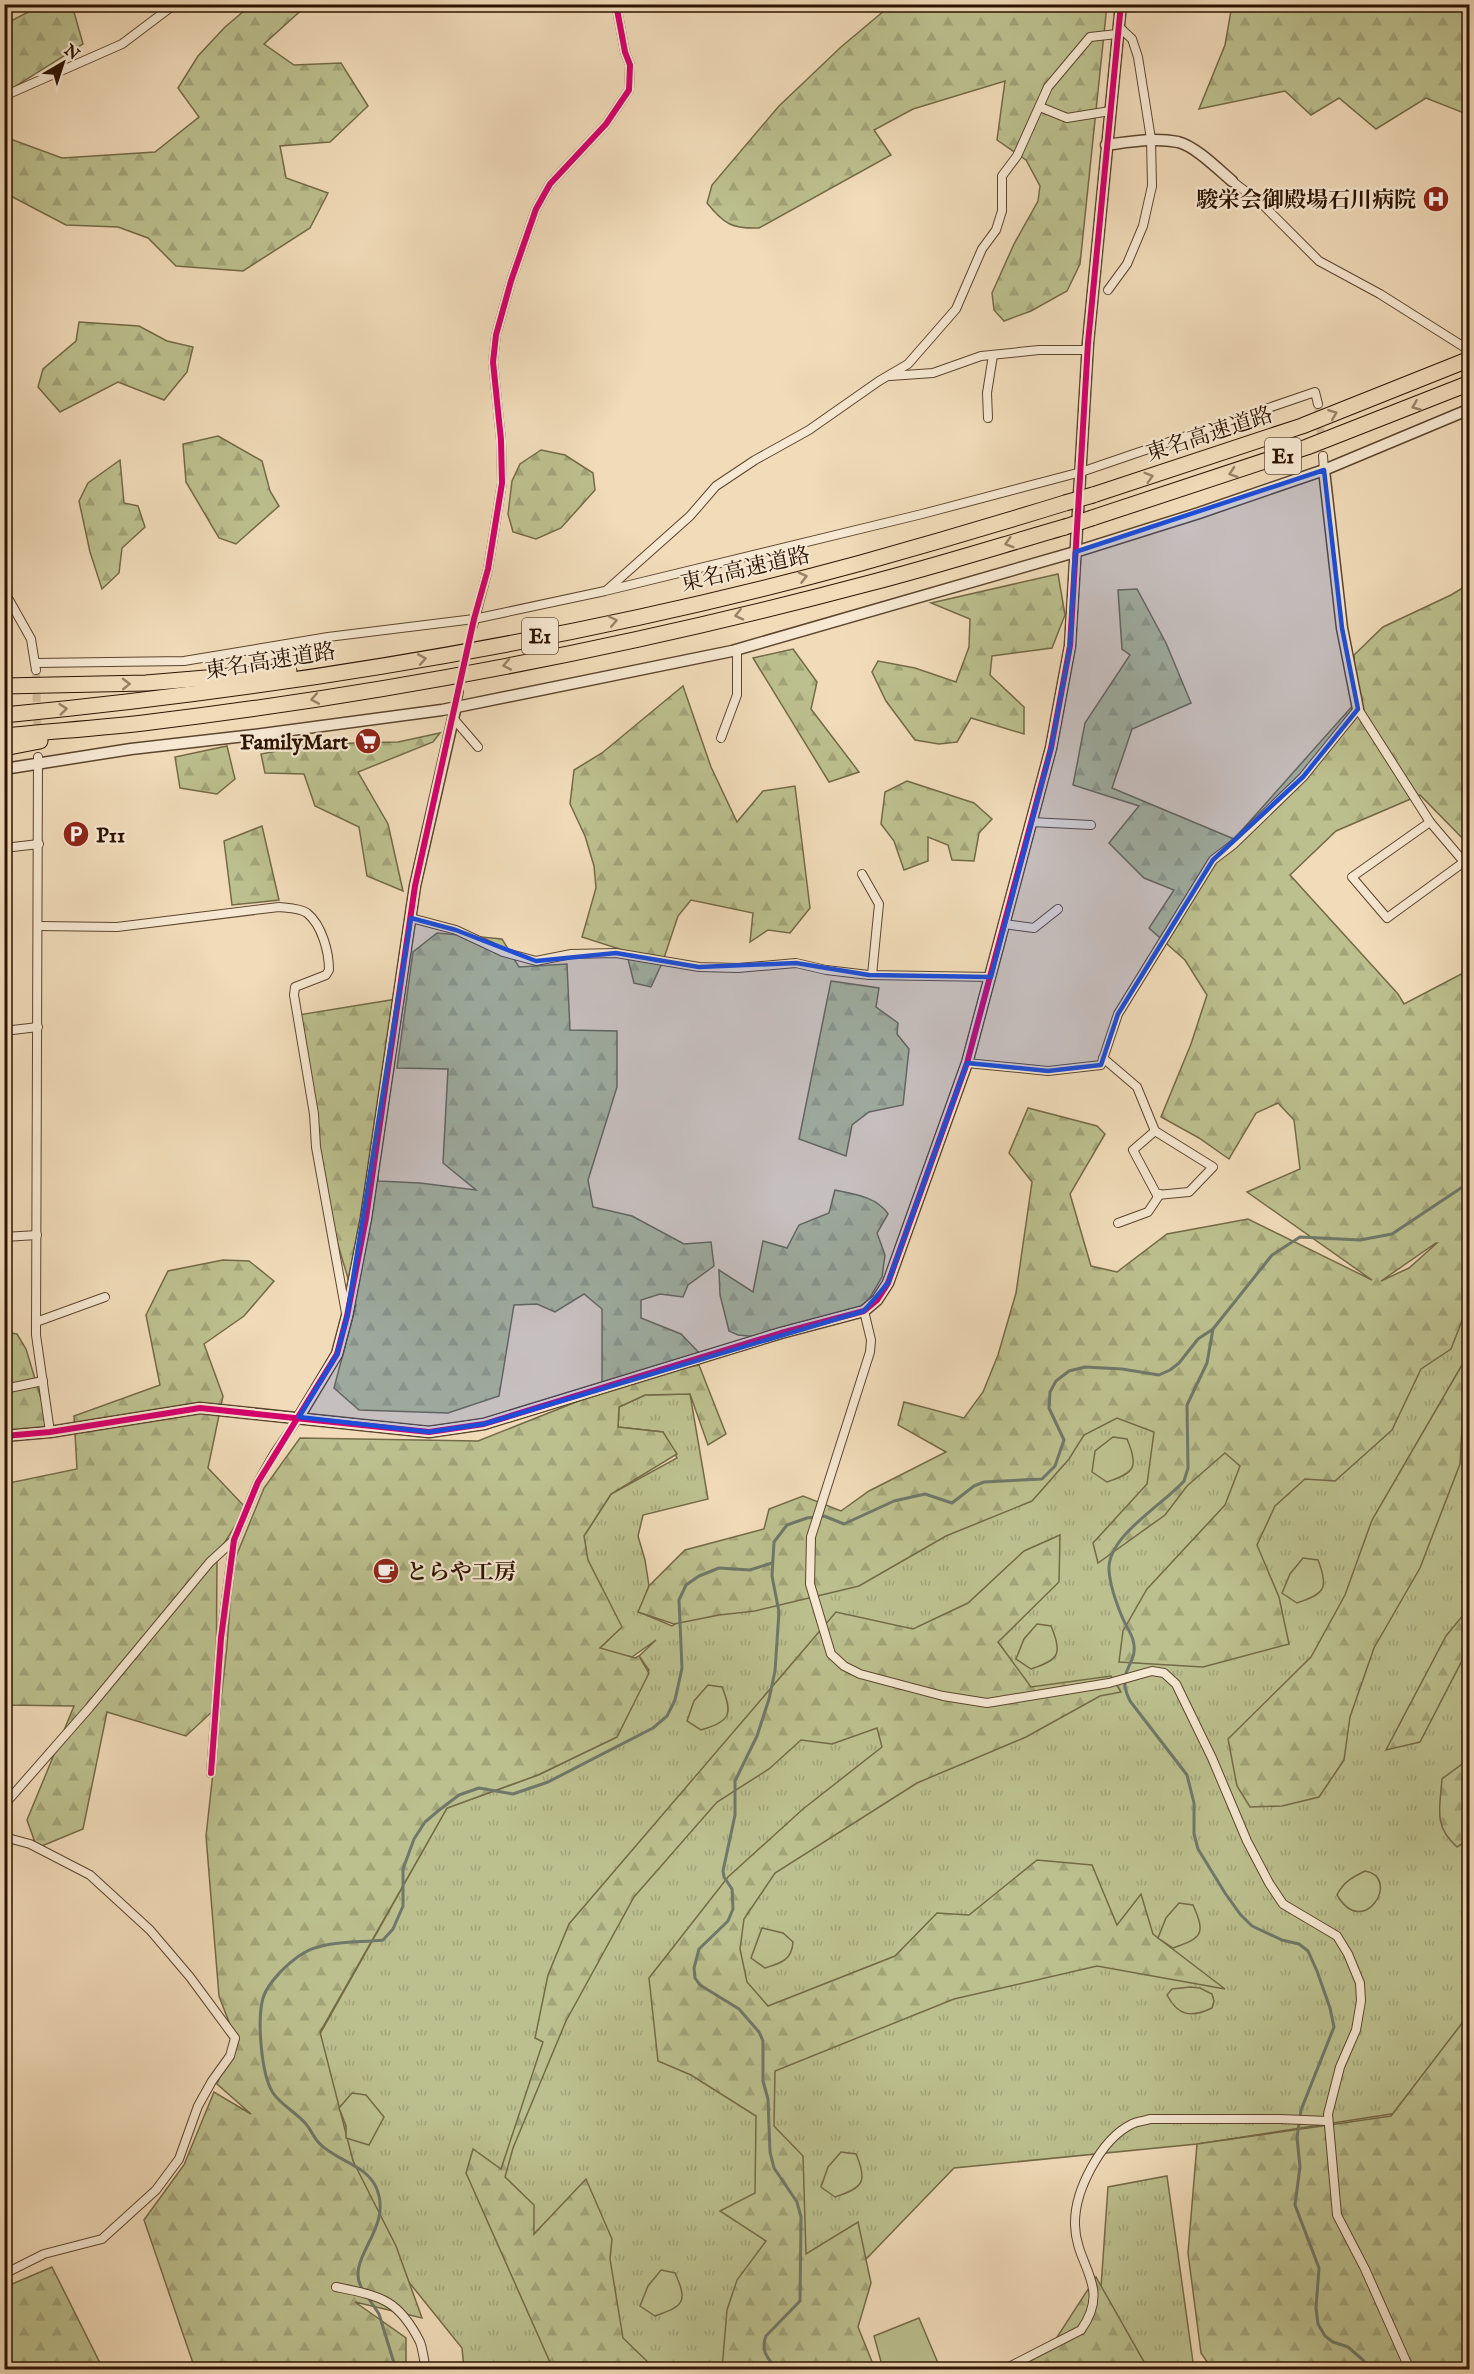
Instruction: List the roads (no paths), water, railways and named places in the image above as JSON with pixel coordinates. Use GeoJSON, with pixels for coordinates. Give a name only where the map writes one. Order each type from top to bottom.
{"type":"FeatureCollection","features":[{"type":"Feature","properties":{"kind":"highway","name":"東名高速道路"},"geometry":{"type":"LineString","coordinates":[[4,715],[146,701],[399,663],[632,617],[859,563],[1093,495],[1302,426],[1467,353]]}},
{"type":"Feature","properties":{"kind":"highway","name":"東名高速道路"},"geometry":{"type":"LineString","coordinates":[[4,736],[149,722],[280,705],[403,684],[663,633],[867,584],[1065,527],[1307,447],[1470,383]]}},
{"type":"Feature","properties":{"kind":"highway"},"geometry":{"type":"LineString","coordinates":[[4,686],[146,683],[399,663]]}},
{"type":"Feature","properties":{"kind":"highway"},"geometry":{"type":"LineString","coordinates":[[4,748],[149,722]]}},
{"type":"Feature","properties":{"kind":"street"},"geometry":{"type":"LineString","coordinates":[[4,96],[122,44],[175,4]]}},
{"type":"Feature","properties":{"kind":"street"},"geometry":{"type":"LineString","coordinates":[[474,622],[488,569],[501,483],[501,440],[493,362],[496,335],[511,281],[536,209],[550,184],[606,124],[629,90],[630,65],[625,52],[616,4]]}},
{"type":"Feature","properties":{"kind":"street"},"geometry":{"type":"LineString","coordinates":[[4,1436],[51,1432],[200,1408],[429,1432],[484,1424],[781,1333],[864,1311],[877,1300],[888,1283],[967,1063],[1051,748],[1070,646],[1087,350],[1121,4]]}},
{"type":"Feature","properties":{"kind":"street"},"geometry":{"type":"LineString","coordinates":[[606,591],[690,516],[716,486],[754,460],[809,430],[908,364],[956,309],[982,249],[996,230],[1002,211],[1002,176],[1017,156],[1048,87],[1090,37],[1118,30],[1132,39],[1138,57],[1151,140],[1152,186],[1143,226],[1127,264],[1108,290]]}},
{"type":"Feature","properties":{"kind":"street"},"geometry":{"type":"LineString","coordinates":[[1040,106],[1067,118],[1110,111]]}},
{"type":"Feature","properties":{"kind":"street"},"geometry":{"type":"LineString","coordinates":[[1106,145],[1151,140],[1180,142],[1202,156],[1262,204],[1319,261],[1380,294],[1467,353]]}},
{"type":"Feature","properties":{"kind":"street"},"geometry":{"type":"LineString","coordinates":[[887,376],[933,373],[981,356],[1039,350],[1087,350]]}},
{"type":"Feature","properties":{"kind":"street"},"geometry":{"type":"LineString","coordinates":[[988,418],[987,393],[993,355]]}},
{"type":"Feature","properties":{"kind":"street"},"geometry":{"type":"LineString","coordinates":[[4,591],[31,639],[35,666],[184,661],[328,637],[474,622],[922,514],[1081,472],[1315,392],[1318,404]]}},
{"type":"Feature","properties":{"kind":"street"},"geometry":{"type":"LineString","coordinates":[[4,769],[38,760],[442,710],[737,649],[1075,552],[1199,513],[1324,470],[1470,409]]}},
{"type":"Feature","properties":{"kind":"street"},"geometry":{"type":"LineString","coordinates":[[1323,456],[1342,628],[1358,709],[1430,822],[1467,864],[1387,918],[1352,877],[1430,822]]}},
{"type":"Feature","properties":{"kind":"street"},"geometry":{"type":"LineString","coordinates":[[721,738],[737,695],[737,649]]}},
{"type":"Feature","properties":{"kind":"street"},"geometry":{"type":"LineString","coordinates":[[211,1773],[221,1638],[234,1540],[258,1482],[337,1354],[347,1316],[366,1218],[415,886],[459,692]]}},
{"type":"Feature","properties":{"kind":"street"},"geometry":{"type":"LineString","coordinates":[[967,1063],[1048,1071],[1101,1065],[1118,1014],[1213,860],[1234,844],[1303,777],[1358,709]]}},
{"type":"Feature","properties":{"kind":"street"},"geometry":{"type":"LineString","coordinates":[[453,718],[478,747]]}},
{"type":"Feature","properties":{"kind":"street"},"geometry":{"type":"LineString","coordinates":[[38,760],[36,1322],[51,1432]]}},
{"type":"Feature","properties":{"kind":"street"},"geometry":{"type":"LineString","coordinates":[[1031,822],[1091,825]]}},
{"type":"Feature","properties":{"kind":"street"},"geometry":{"type":"LineString","coordinates":[[4,848],[39,844]]}},
{"type":"Feature","properties":{"kind":"street"},"geometry":{"type":"LineString","coordinates":[[862,874],[879,904],[872,975]]}},
{"type":"Feature","properties":{"kind":"street"},"geometry":{"type":"LineString","coordinates":[[39,926],[117,927],[279,907],[305,912],[311,918],[324,942],[329,970],[326,975],[295,987],[294,995],[312,1103],[316,1147],[347,1316]]}},
{"type":"Feature","properties":{"kind":"street"},"geometry":{"type":"LineString","coordinates":[[1004,924],[1034,928],[1059,909]]}},
{"type":"Feature","properties":{"kind":"street"},"geometry":{"type":"LineString","coordinates":[[411,918],[456,930],[503,952],[536,961],[571,954],[616,952],[699,967],[738,968],[796,963],[826,970],[872,975],[991,977]]}},
{"type":"Feature","properties":{"kind":"street"},"geometry":{"type":"LineString","coordinates":[[4,1031],[38,1027]]}},
{"type":"Feature","properties":{"kind":"street"},"geometry":{"type":"LineString","coordinates":[[1103,1058],[1137,1087],[1155,1131],[1213,1167],[1189,1192],[1157,1194],[1133,1150],[1155,1131]]}},
{"type":"Feature","properties":{"kind":"street"},"geometry":{"type":"LineString","coordinates":[[1118,1223],[1148,1212],[1160,1194]]}},
{"type":"Feature","properties":{"kind":"street"},"geometry":{"type":"LineString","coordinates":[[4,1237],[37,1235]]}},
{"type":"Feature","properties":{"kind":"street"},"geometry":{"type":"LineString","coordinates":[[36,1322],[105,1297]]}},
{"type":"Feature","properties":{"kind":"street"},"geometry":{"type":"LineString","coordinates":[[864,1311],[871,1340],[870,1352],[812,1537],[810,1584],[831,1654],[844,1666],[860,1674],[943,1696],[987,1703],[1109,1683],[1152,1671],[1164,1673],[1176,1684],[1212,1758],[1247,1841],[1269,1883],[1283,1904],[1336,1936],[1348,1954],[1360,1983],[1361,2001],[1356,2030],[1340,2067],[1328,2121],[1337,2215],[1365,2269],[1410,2370]]}},
{"type":"Feature","properties":{"kind":"street"},"geometry":{"type":"LineString","coordinates":[[4,1389],[43,1381]]}},
{"type":"Feature","properties":{"kind":"street"},"geometry":{"type":"LineString","coordinates":[[4,1805],[89,1708],[210,1562],[234,1540]]}},
{"type":"Feature","properties":{"kind":"street"},"geometry":{"type":"LineString","coordinates":[[4,1836],[30,1844],[90,1875],[150,1930],[190,1977],[235,2038],[230,2056],[198,2106],[179,2159],[156,2190],[102,2239],[44,2254],[4,2274]]}},
{"type":"Feature","properties":{"kind":"street"},"geometry":{"type":"LineString","coordinates":[[1003,2370],[1081,2330],[1087,2321],[1093,2302],[1094,2285],[1084,2266],[1078,2244],[1075,2225],[1077,2208],[1086,2178],[1098,2154],[1116,2136],[1133,2124],[1150,2120],[1328,2121]]}},
{"type":"Feature","properties":{"kind":"street"},"geometry":{"type":"LineString","coordinates":[[336,2287],[380,2297],[399,2310],[420,2343],[426,2370]]}},
{"type":"Feature","properties":{"kind":"waterway"},"geometry":{"type":"LineString","coordinates":[[777,2370],[764,2350],[764,2341],[766,2336],[800,2301],[801,2217],[797,2202],[774,2168],[770,2152],[768,2099],[763,2081],[763,2041],[759,2032],[739,2009],[700,1985],[695,1978],[694,1968],[699,1949],[728,1921],[733,1909],[732,1889],[723,1871],[735,1815],[735,1781],[757,1736],[775,1671],[779,1612],[772,1576],[774,1542],[787,1525],[807,1518],[824,1516],[844,1524],[894,1501],[925,1494],[952,1503],[974,1486],[984,1482],[1042,1479],[1055,1466],[1064,1440],[1049,1408],[1050,1392],[1056,1381],[1069,1371],[1085,1367],[1122,1369],[1159,1375],[1170,1370],[1179,1363],[1198,1339],[1213,1329],[1272,1255],[1300,1237],[1360,1240],[1392,1234],[1470,1182]]}},
{"type":"Feature","properties":{"kind":"waterway"},"geometry":{"type":"LineString","coordinates":[[1213,1329],[1207,1363],[1187,1405],[1188,1468],[1184,1481],[1138,1521],[1117,1545],[1111,1557],[1109,1570],[1112,1589],[1132,1637],[1134,1648],[1126,1674],[1126,1690],[1130,1701],[1187,1775],[1194,1803],[1194,1834],[1198,1849],[1225,1893],[1252,1926],[1282,1940],[1299,1944],[1308,1951],[1317,1971],[1334,2027],[1301,2110],[1297,2138],[1300,2167],[1295,2205],[1319,2268],[1316,2308],[1318,2324],[1325,2336],[1333,2342],[1348,2347],[1364,2361],[1368,2370]]}},
{"type":"Feature","properties":{"kind":"waterway"},"geometry":{"type":"LineString","coordinates":[[363,2290],[358,2278],[359,2267],[379,2217],[380,2202],[376,2187],[365,2173],[319,2143],[308,2126],[273,2093],[261,2047],[260,2019],[266,1992],[274,1979],[302,1954],[331,1944],[383,1940],[393,1929],[403,1906],[403,1869],[414,1839],[425,1822],[459,1795],[479,1788],[513,1794],[548,1782],[653,1728],[667,1716],[675,1700],[682,1668],[679,1600],[686,1585],[699,1576],[719,1568],[750,1570],[772,1563]]}},
{"type":"Feature","properties":{"kind":"waterway"},"geometry":{"type":"LineString","coordinates":[[367,2296],[379,2314],[394,2363],[400,2370]]}},
{"type":"Feature","properties":{"kind":"tunnel"},"geometry":{"type":"LineString","coordinates":[[1318,404],[1323,456]]}},
{"type":"Feature","properties":{"kind":"tunnel"},"geometry":{"type":"LineString","coordinates":[[459,692],[473,626]]}},
{"type":"Feature","properties":{"kind":"tunnel"},"geometry":{"type":"LineString","coordinates":[[36,670],[38,757]]}},
{"type":"Feature","properties":{"kind":"place","name":"駿栄会御殿場石川病院"},"geometry":{"type":"Point","coordinates":[1436,199]}},
{"type":"Feature","properties":{"kind":"place","name":"FamilyMart"},"geometry":{"type":"Point","coordinates":[368,741]}},
{"type":"Feature","properties":{"kind":"place","name":"P11"},"geometry":{"type":"Point","coordinates":[76,834]}},
{"type":"Feature","properties":{"kind":"place","name":"とらや工房"},"geometry":{"type":"Point","coordinates":[386,1571]}}]}
